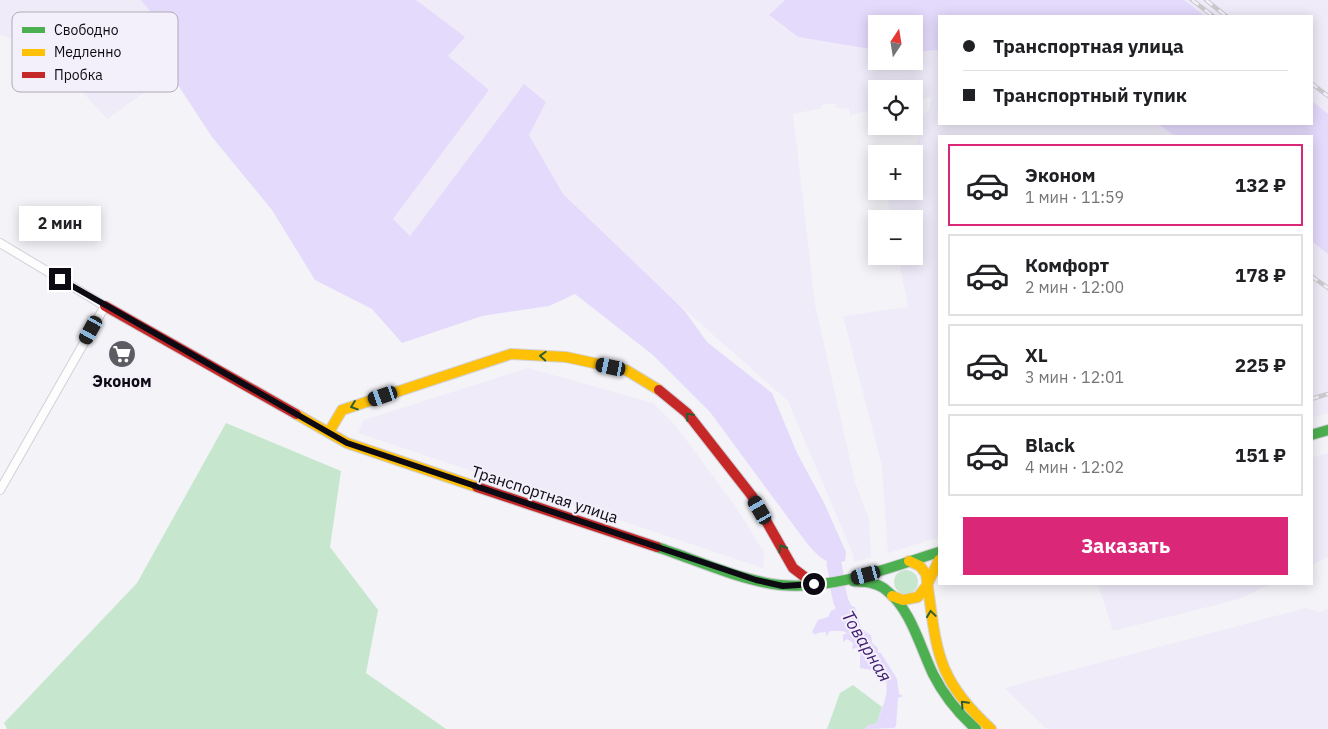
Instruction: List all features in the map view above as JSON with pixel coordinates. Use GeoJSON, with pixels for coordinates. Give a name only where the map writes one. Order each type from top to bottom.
{"type":"FeatureCollection","features":[{"type":"Feature","properties":{"kind":"street"},"geometry":{"type":"LineString","coordinates":[[0,243],[105,306],[0,490]]}},
{"type":"Feature","properties":{"kind":"street","name":"Транспортная улица"},"geometry":{"type":"LineString","coordinates":[[105,306],[347,443],[756,580],[783,586],[847,580],[938,552]]}},
{"type":"Feature","properties":{"kind":"street"},"geometry":{"type":"LineString","coordinates":[[329,432],[342,410],[511,354],[566,357],[626,370],[668,395],[687,413],[752,496],[793,568],[814,584]]}},
{"type":"Feature","properties":{"kind":"street"},"geometry":{"type":"LineString","coordinates":[[1313,434],[1328,430]]}},
{"type":"Feature","properties":{"kind":"street"},"geometry":{"type":"LineString","coordinates":[[909,561],[923,568],[926,574],[934,642],[944,673],[960,699],[991,729]]}},
{"type":"Feature","properties":{"kind":"street"},"geometry":{"type":"LineString","coordinates":[[927,586],[938,562]]}},
{"type":"Feature","properties":{"kind":"street"},"geometry":{"type":"LineString","coordinates":[[890,568],[886,578],[889,592],[906,617],[940,687],[956,709],[976,729]]}},
{"type":"Feature","properties":{"kind":"street","name":"Транспортная улица"},"geometry":{"type":"LineString","coordinates":[[847,580],[889,592],[904,600],[914,600],[927,586]]}},
{"type":"Feature","properties":{"kind":"shaded area"},"geometry":{"type":"Polygon","coordinates":[[[0,0],[141,0],[151,12],[12,12],[12,39],[0,34],[0,0]]]}},
{"type":"Feature","properties":{"kind":"shaded area"},"geometry":{"type":"Polygon","coordinates":[[[416,0],[785,0],[769,16],[798,37],[868,49],[868,70],[923,70],[923,51],[938,50],[938,125],[1159,125],[1174,135],[938,135],[938,537],[888,553],[882,466],[843,316],[908,307],[900,265],[923,265],[923,210],[889,210],[888,200],[923,200],[923,145],[916,145],[918,135],[923,135],[923,114],[929,110],[931,97],[923,99],[923,80],[868,80],[868,111],[850,115],[849,109],[836,108],[835,103],[822,105],[822,108],[793,114],[815,304],[855,482],[869,519],[871,557],[854,562],[853,554],[788,401],[640,270],[563,194],[529,135],[524,84],[410,236],[393,219],[489,90],[447,56],[464,37],[416,0]]]}},
{"type":"Feature","properties":{"kind":"shaded area"},"geometry":{"type":"Polygon","coordinates":[[[1184,0],[1328,0],[1328,114],[1313,102],[1313,15],[1204,15],[1184,0]]]}},
{"type":"Feature","properties":{"kind":"shaded area"},"geometry":{"type":"Polygon","coordinates":[[[82,92],[145,92],[107,119],[82,92]]]}},
{"type":"Feature","properties":{"kind":"shaded area"},"geometry":{"type":"Polygon","coordinates":[[[1313,243],[1328,254],[1328,413],[1313,417],[1313,243]]]}},
{"type":"Feature","properties":{"kind":"shaded area"},"geometry":{"type":"Polygon","coordinates":[[[528,368],[653,403],[676,426],[735,506],[764,552],[763,568],[358,433],[364,420],[528,368]]]}},
{"type":"Feature","properties":{"kind":"shaded area"},"geometry":{"type":"Polygon","coordinates":[[[1328,453],[1328,557],[1313,564],[1313,457],[1328,453]]]}},
{"type":"Feature","properties":{"kind":"shaded area"},"geometry":{"type":"Polygon","coordinates":[[[1098,585],[1269,585],[1239,599],[1113,631],[1098,585]]]}},
{"type":"Feature","properties":{"kind":"shaded area"},"geometry":{"type":"Polygon","coordinates":[[[1306,608],[1319,612],[1328,609],[1328,729],[1047,729],[1004,688],[1306,608]]]}},
{"type":"Feature","properties":{"kind":"green space"},"geometry":{"type":"Polygon","coordinates":[[[226,423],[341,471],[330,547],[378,610],[366,673],[446,729],[7,729],[4,723],[137,583],[226,423]]]}},
{"type":"Feature","properties":{"kind":"green space"},"geometry":{"type":"Polygon","coordinates":[[[906,570],[915,573],[918,582],[915,591],[906,594],[897,591],[894,582],[897,573],[906,570]]]}},
{"type":"Feature","properties":{"kind":"green space"},"geometry":{"type":"Polygon","coordinates":[[[853,685],[882,707],[877,723],[867,726],[865,729],[827,729],[840,693],[853,685]]]}},
{"type":"Feature","properties":{"kind":"water"},"geometry":{"type":"Polygon","coordinates":[[[141,0],[416,0],[465,37],[448,56],[489,90],[393,219],[410,236],[524,84],[546,102],[529,135],[563,194],[684,310],[707,342],[772,393],[797,453],[824,503],[846,552],[845,561],[833,563],[823,559],[814,552],[710,412],[653,355],[575,294],[549,306],[482,316],[402,343],[372,309],[315,280],[272,210],[212,137],[178,85],[178,12],[151,12],[141,0]]]}},
{"type":"Feature","properties":{"kind":"water"},"geometry":{"type":"Polygon","coordinates":[[[785,0],[1184,0],[1204,15],[938,15],[938,50],[923,51],[923,15],[868,15],[868,49],[798,37],[769,15],[785,0]]]}},
{"type":"Feature","properties":{"kind":"water"},"geometry":{"type":"Polygon","coordinates":[[[1313,102],[1328,114],[1328,254],[1313,243],[1313,135],[1174,135],[1159,125],[1313,125],[1313,102]]]}},
{"type":"Feature","properties":{"kind":"water"},"geometry":{"type":"Polygon","coordinates":[[[844,604],[855,607],[861,627],[871,635],[872,643],[878,648],[878,652],[881,653],[897,679],[899,694],[903,696],[898,698],[896,726],[894,728],[865,729],[867,726],[877,723],[885,700],[887,685],[885,678],[880,672],[872,668],[872,670],[860,668],[860,647],[852,649],[853,643],[847,639],[843,642],[843,635],[847,633],[842,631],[830,631],[826,637],[826,632],[817,633],[816,635],[812,632],[818,620],[828,617],[831,611],[844,604]]]}},
{"type":"Feature","properties":{"kind":"waterway","name":"Товарная"},"geometry":{"type":"LineString","coordinates":[[834,564],[836,574]]}},
{"type":"Feature","properties":{"kind":"waterway","name":"Товарная"},"geometry":{"type":"LineString","coordinates":[[838,589],[841,602],[852,622]]}},
{"type":"Feature","properties":{"kind":"railway"},"geometry":{"type":"LineString","coordinates":[[1192,0],[1212,15]]}},
{"type":"Feature","properties":{"kind":"railway"},"geometry":{"type":"LineString","coordinates":[[1206,0],[1225,15]]}},
{"type":"Feature","properties":{"kind":"railway"},"geometry":{"type":"LineString","coordinates":[[1313,85],[1328,96]]}},
{"type":"Feature","properties":{"kind":"railway"},"geometry":{"type":"LineString","coordinates":[[1313,277],[1328,288]]}},
{"type":"Feature","properties":{"kind":"railway"},"geometry":{"type":"LineString","coordinates":[[1313,398],[1328,394]]}},
{"type":"Feature","properties":{"kind":"traffic: fast"},"geometry":{"type":"LineString","coordinates":[[1313,434],[1328,430]]}},
{"type":"Feature","properties":{"kind":"traffic: fast"},"geometry":{"type":"LineString","coordinates":[[657,547],[750,579],[765,583],[801,586],[841,581],[881,571],[938,552]]}},
{"type":"Feature","properties":{"kind":"traffic: fast"},"geometry":{"type":"LineString","coordinates":[[853,581],[879,585],[895,598],[914,629],[933,674],[942,690],[957,710],[976,729]]}},
{"type":"Feature","properties":{"kind":"traffic: slow"},"geometry":{"type":"LineString","coordinates":[[329,432],[342,410],[511,354],[566,357],[626,370],[659,390]]}},
{"type":"Feature","properties":{"kind":"traffic: slow"},"geometry":{"type":"LineString","coordinates":[[296,414],[347,443],[477,487]]}},
{"type":"Feature","properties":{"kind":"traffic: slow"},"geometry":{"type":"LineString","coordinates":[[909,561],[920,566],[926,574],[936,641],[948,676],[958,693],[991,729]]}},
{"type":"Feature","properties":{"kind":"traffic: slow"},"geometry":{"type":"LineString","coordinates":[[892,596],[903,600],[918,597],[927,585],[938,562]]}},
{"type":"Feature","properties":{"kind":"traffic: jam"},"geometry":{"type":"LineString","coordinates":[[105,306],[296,414]]}},
{"type":"Feature","properties":{"kind":"traffic: jam"},"geometry":{"type":"LineString","coordinates":[[659,390],[687,413],[752,496],[793,568],[814,584]]}},
{"type":"Feature","properties":{"kind":"traffic: jam"},"geometry":{"type":"LineString","coordinates":[[477,487],[657,547]]}},
{"type":"Feature","properties":{"kind":"place","name":"Эконом"},"geometry":{"type":"Point","coordinates":[122,354]}},
{"type":"Feature","properties":{"kind":"route"},"geometry":{"type":"LineString","coordinates":[[60,279],[347,443],[772,585],[814,584]]}}]}
